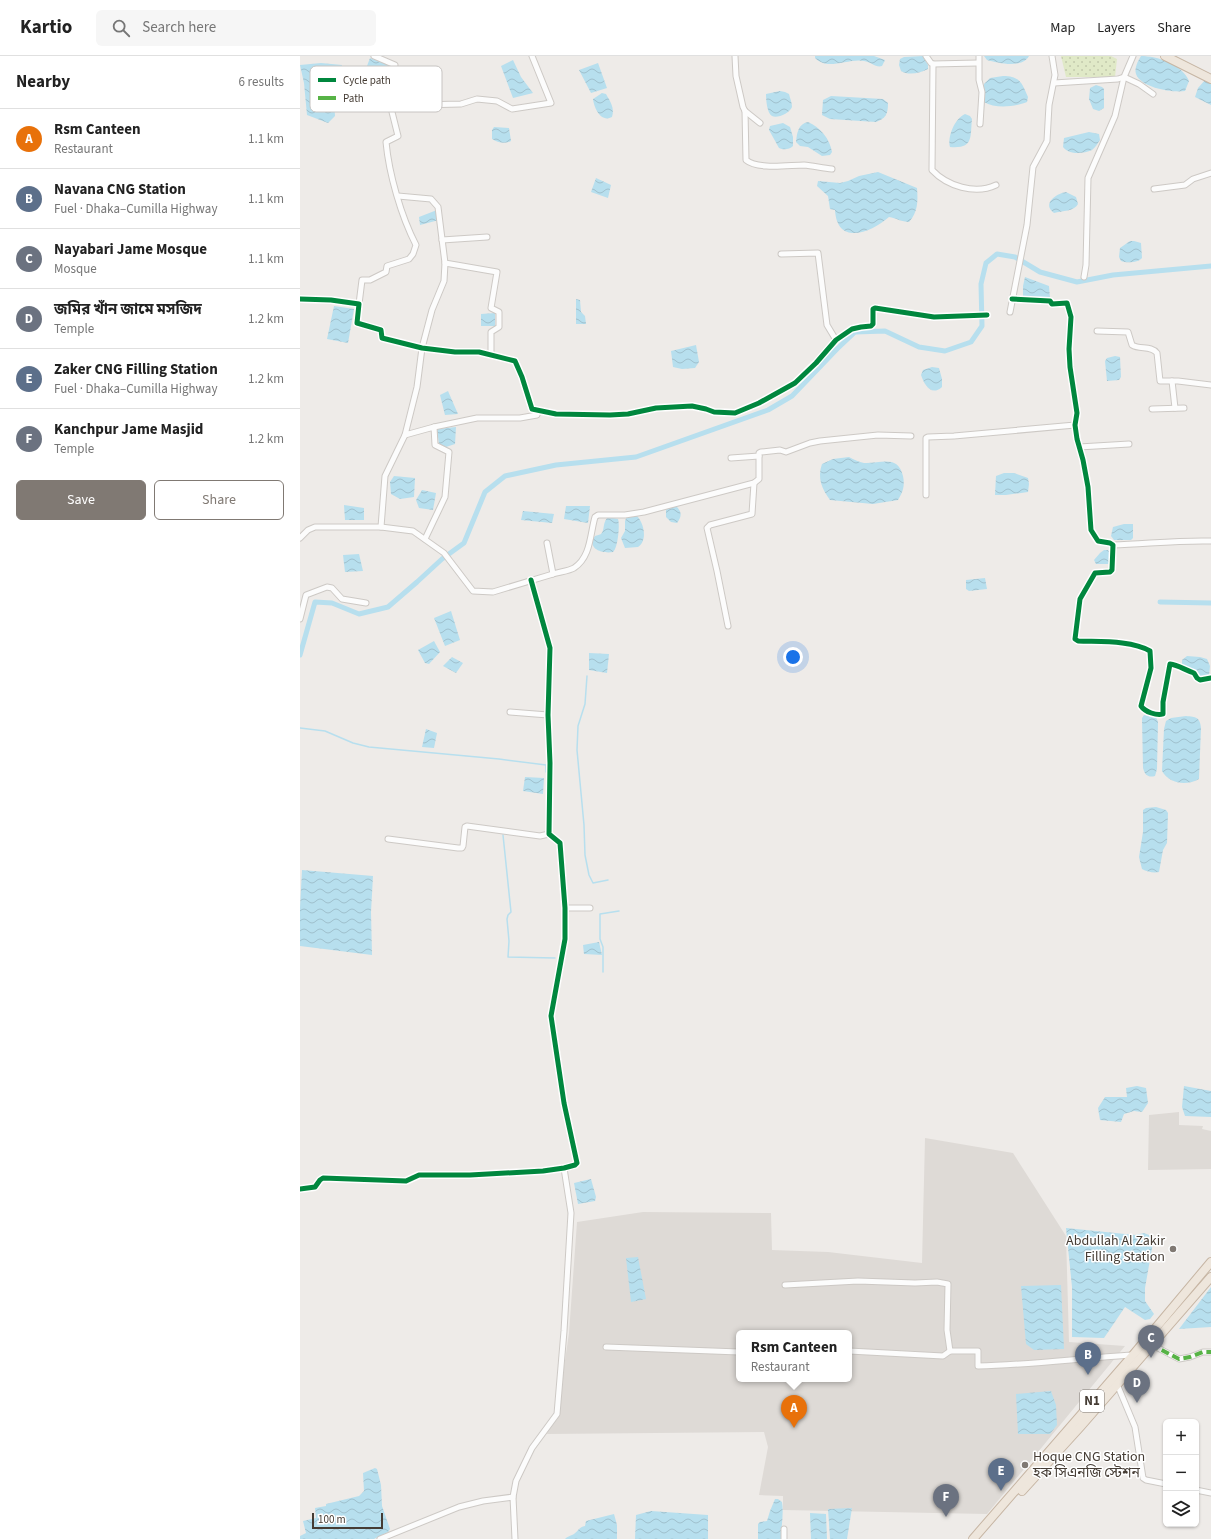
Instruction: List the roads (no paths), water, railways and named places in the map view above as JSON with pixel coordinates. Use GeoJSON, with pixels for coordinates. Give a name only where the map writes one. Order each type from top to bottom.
{"type":"FeatureCollection","features":[{"type":"Feature","properties":{"kind":"highway"},"geometry":{"type":"LineString","coordinates":[[1165,56],[1211,79]]}},
{"type":"Feature","properties":{"kind":"highway","name":"N1"},"geometry":{"type":"LineString","coordinates":[[973,1539],[1133,1355],[1211,1262]]}},
{"type":"Feature","properties":{"kind":"highway","name":"N1"},"geometry":{"type":"LineString","coordinates":[[980,1539],[1211,1277]]}},
{"type":"Feature","properties":{"kind":"street"},"geometry":{"type":"LineString","coordinates":[[374,56],[395,66]]}},
{"type":"Feature","properties":{"kind":"street"},"geometry":{"type":"LineString","coordinates":[[442,104],[461,104],[477,99],[497,101],[512,109],[551,103],[532,56]]}},
{"type":"Feature","properties":{"kind":"street"},"geometry":{"type":"LineString","coordinates":[[735,56],[736,76],[745,111],[746,160],[750,163],[762,166],[805,165],[832,169]]}},
{"type":"Feature","properties":{"kind":"street"},"geometry":{"type":"LineString","coordinates":[[926,56],[933,64],[978,63]]}},
{"type":"Feature","properties":{"kind":"street"},"geometry":{"type":"LineString","coordinates":[[978,56],[979,80],[982,92],[980,124]]}},
{"type":"Feature","properties":{"kind":"street"},"geometry":{"type":"LineString","coordinates":[[1010,312],[1030,200],[1033,167],[1047,141],[1049,105],[1055,75],[1052,56]]}},
{"type":"Feature","properties":{"kind":"street"},"geometry":{"type":"LineString","coordinates":[[1084,277],[1086,265],[1088,178],[1115,116],[1124,77],[1133,56]]}},
{"type":"Feature","properties":{"kind":"street"},"geometry":{"type":"LineString","coordinates":[[933,64],[932,170],[940,179],[968,189],[989,188],[996,185]]}},
{"type":"Feature","properties":{"kind":"street"},"geometry":{"type":"LineString","coordinates":[[1054,83],[1118,79],[1124,77],[1139,84],[1153,94]]}},
{"type":"Feature","properties":{"kind":"street"},"geometry":{"type":"LineString","coordinates":[[745,111],[760,123]]}},
{"type":"Feature","properties":{"kind":"street"},"geometry":{"type":"LineString","coordinates":[[393,112],[398,136],[386,142],[388,162],[409,231],[416,244],[414,254],[409,259],[387,266],[386,272],[370,280],[362,280],[357,323],[381,330],[382,338],[422,348],[455,352],[479,352],[515,361],[522,377],[532,409],[556,414],[610,415],[628,414],[656,408],[692,406],[714,412],[735,413],[759,403],[795,383],[816,364],[836,340],[852,330],[871,326],[873,324],[873,309],[875,308],[934,316],[986,315]]}},
{"type":"Feature","properties":{"kind":"street"},"geometry":{"type":"LineString","coordinates":[[1154,189],[1186,185],[1193,179],[1211,173]]}},
{"type":"Feature","properties":{"kind":"street"},"geometry":{"type":"LineString","coordinates":[[381,527],[385,476],[405,435],[417,387],[422,348],[432,310],[444,281],[444,263],[438,207],[432,200],[398,196]]}},
{"type":"Feature","properties":{"kind":"street"},"geometry":{"type":"LineString","coordinates":[[442,240],[487,237]]}},
{"type":"Feature","properties":{"kind":"street"},"geometry":{"type":"LineString","coordinates":[[781,254],[818,253],[827,324],[836,340]]}},
{"type":"Feature","properties":{"kind":"street"},"geometry":{"type":"LineString","coordinates":[[444,263],[497,272],[491,308],[499,312],[499,327],[491,332],[491,354]]}},
{"type":"Feature","properties":{"kind":"street"},"geometry":{"type":"LineString","coordinates":[[300,299],[332,300],[359,304]]}},
{"type":"Feature","properties":{"kind":"street"},"geometry":{"type":"LineString","coordinates":[[1012,299],[1048,300],[1052,304],[1067,303],[1071,317],[1069,349],[1070,367],[1077,413],[1077,439],[1088,487],[1091,530],[1098,541],[1113,545],[1211,541]]}},
{"type":"Feature","properties":{"kind":"street"},"geometry":{"type":"LineString","coordinates":[[1097,331],[1128,332],[1132,345],[1135,347],[1153,348],[1156,350],[1159,380],[1211,385]]}},
{"type":"Feature","properties":{"kind":"street"},"geometry":{"type":"LineString","coordinates":[[1172,381],[1175,408]]}},
{"type":"Feature","properties":{"kind":"street"},"geometry":{"type":"LineString","coordinates":[[1152,409],[1184,408]]}},
{"type":"Feature","properties":{"kind":"street"},"geometry":{"type":"LineString","coordinates":[[405,435],[477,418],[520,418],[537,415],[538,410]]}},
{"type":"Feature","properties":{"kind":"street"},"geometry":{"type":"LineString","coordinates":[[926,495],[926,438],[928,436],[954,436],[1076,424]]}},
{"type":"Feature","properties":{"kind":"street"},"geometry":{"type":"LineString","coordinates":[[425,539],[445,498],[449,452],[435,445],[434,427]]}},
{"type":"Feature","properties":{"kind":"street"},"geometry":{"type":"LineString","coordinates":[[300,538],[308,530],[315,527],[381,527],[413,531],[444,553],[473,592],[493,592],[574,568],[584,559],[590,543],[595,517],[598,515],[625,515],[644,512],[754,483],[759,478],[758,456],[761,452],[780,450],[786,452],[820,441],[878,435],[911,436]]}},
{"type":"Feature","properties":{"kind":"street"},"geometry":{"type":"LineString","coordinates":[[1079,447],[1129,444]]}},
{"type":"Feature","properties":{"kind":"street"},"geometry":{"type":"LineString","coordinates":[[731,458],[758,456]]}},
{"type":"Feature","properties":{"kind":"street"},"geometry":{"type":"LineString","coordinates":[[728,626],[707,528],[710,525],[752,514],[754,483]]}},
{"type":"Feature","properties":{"kind":"street"},"geometry":{"type":"LineString","coordinates":[[547,543],[553,574]]}},
{"type":"Feature","properties":{"kind":"street"},"geometry":{"type":"LineString","coordinates":[[1113,545],[1112,570],[1110,572],[1095,573],[1080,599],[1076,640],[1137,646],[1150,651],[1151,668],[1142,706],[1143,709],[1160,715],[1163,714],[1168,664],[1177,665],[1184,670],[1194,673],[1200,680],[1211,678]]}},
{"type":"Feature","properties":{"kind":"street"},"geometry":{"type":"LineString","coordinates":[[531,580],[550,648],[548,715],[550,771],[549,834]]}},
{"type":"Feature","properties":{"kind":"street"},"geometry":{"type":"LineString","coordinates":[[300,619],[306,595],[327,587],[332,588],[342,599],[366,604]]}},
{"type":"Feature","properties":{"kind":"street"},"geometry":{"type":"LineString","coordinates":[[510,712],[548,715]]}},
{"type":"Feature","properties":{"kind":"street"},"geometry":{"type":"LineString","coordinates":[[388,839],[462,848],[465,827],[467,826],[540,836],[549,834]]}},
{"type":"Feature","properties":{"kind":"street"},"geometry":{"type":"LineString","coordinates":[[300,1189],[315,1187],[323,1178],[406,1181],[419,1175],[470,1175],[543,1171],[564,1168],[578,1163],[564,1104],[551,1016],[565,939],[565,908],[560,843],[549,834]]}},
{"type":"Feature","properties":{"kind":"street"},"geometry":{"type":"LineString","coordinates":[[565,908],[590,908]]}},
{"type":"Feature","properties":{"kind":"street"},"geometry":{"type":"LineString","coordinates":[[515,1539],[514,1497],[516,1481],[532,1448],[557,1414],[564,1331],[571,1213],[564,1168]]}},
{"type":"Feature","properties":{"kind":"street"},"geometry":{"type":"LineString","coordinates":[[785,1285],[858,1281],[937,1282],[948,1284],[947,1330],[950,1351]]}},
{"type":"Feature","properties":{"kind":"street"},"geometry":{"type":"LineString","coordinates":[[1153,1342],[1158,1348],[1179,1359],[1203,1352],[1211,1352]]}},
{"type":"Feature","properties":{"kind":"street"},"geometry":{"type":"LineString","coordinates":[[606,1347],[736,1352]]}},
{"type":"Feature","properties":{"kind":"street"},"geometry":{"type":"LineString","coordinates":[[852,1352],[943,1356],[950,1351],[978,1351],[978,1366],[1018,1365],[1133,1355]]}},
{"type":"Feature","properties":{"kind":"street"},"geometry":{"type":"LineString","coordinates":[[1117,1384],[1135,1427],[1143,1478],[1163,1483]]}},
{"type":"Feature","properties":{"kind":"street"},"geometry":{"type":"LineString","coordinates":[[1199,1491],[1211,1494]]}},
{"type":"Feature","properties":{"kind":"street"},"geometry":{"type":"LineString","coordinates":[[380,1539],[459,1507],[514,1497]]}},
{"type":"Feature","properties":{"kind":"street"},"geometry":{"type":"LineString","coordinates":[[784,1529],[784,1539]]}},
{"type":"Feature","properties":{"kind":"water"},"geometry":{"type":"Polygon","coordinates":[[[815,56],[874,56],[885,60],[882,66],[876,66],[860,60],[827,64],[819,61],[815,58],[815,56]]]}},
{"type":"Feature","properties":{"kind":"water"},"geometry":{"type":"Polygon","coordinates":[[[923,56],[928,65],[928,69],[922,72],[914,73],[904,73],[901,71],[899,65],[900,59],[904,57],[923,56]]]}},
{"type":"Feature","properties":{"kind":"water"},"geometry":{"type":"Polygon","coordinates":[[[984,56],[1029,56],[1021,63],[1010,64],[987,60],[984,56]]]}},
{"type":"Feature","properties":{"kind":"water"},"geometry":{"type":"Polygon","coordinates":[[[1141,56],[1161,59],[1181,70],[1189,81],[1185,91],[1166,90],[1144,83],[1136,74],[1137,65],[1141,56]]]}},
{"type":"Feature","properties":{"kind":"water"},"geometry":{"type":"Polygon","coordinates":[[[370,58],[391,66],[367,66],[370,58]]]}},
{"type":"Feature","properties":{"kind":"water"},"geometry":{"type":"Polygon","coordinates":[[[513,60],[521,77],[533,93],[513,98],[501,66],[513,60]]]}},
{"type":"Feature","properties":{"kind":"water"},"geometry":{"type":"Polygon","coordinates":[[[321,63],[342,65],[310,66],[310,112],[335,112],[335,116],[328,123],[307,115],[304,83],[300,65],[321,63]]]}},
{"type":"Feature","properties":{"kind":"water"},"geometry":{"type":"Polygon","coordinates":[[[598,63],[607,88],[591,93],[579,70],[598,63]]]}},
{"type":"Feature","properties":{"kind":"water"},"geometry":{"type":"Polygon","coordinates":[[[1003,76],[1013,77],[1020,81],[1028,97],[1027,102],[1017,105],[994,106],[984,102],[984,84],[990,78],[1003,76]]]}},
{"type":"Feature","properties":{"kind":"water"},"geometry":{"type":"Polygon","coordinates":[[[1205,80],[1211,81],[1211,105],[1195,97],[1198,88],[1205,80]]]}},
{"type":"Feature","properties":{"kind":"water"},"geometry":{"type":"Polygon","coordinates":[[[1096,85],[1104,89],[1104,108],[1099,111],[1093,109],[1089,99],[1090,88],[1096,85]]]}},
{"type":"Feature","properties":{"kind":"water"},"geometry":{"type":"Polygon","coordinates":[[[780,91],[789,94],[792,107],[786,113],[774,117],[770,114],[768,109],[766,94],[780,91]]]}},
{"type":"Feature","properties":{"kind":"water"},"geometry":{"type":"Polygon","coordinates":[[[602,93],[606,94],[610,102],[613,114],[612,117],[605,118],[601,116],[594,103],[593,99],[602,93]]]}},
{"type":"Feature","properties":{"kind":"water"},"geometry":{"type":"Polygon","coordinates":[[[831,96],[883,99],[888,103],[888,110],[882,119],[876,122],[830,119],[822,115],[823,100],[831,96]]]}},
{"type":"Feature","properties":{"kind":"water"},"geometry":{"type":"Polygon","coordinates":[[[965,114],[970,116],[972,119],[969,140],[967,144],[963,146],[950,147],[949,143],[953,128],[958,119],[965,114]]]}},
{"type":"Feature","properties":{"kind":"water"},"geometry":{"type":"Polygon","coordinates":[[[808,122],[817,127],[827,138],[832,152],[830,155],[822,156],[808,147],[800,146],[796,142],[800,127],[808,122]]]}},
{"type":"Feature","properties":{"kind":"water"},"geometry":{"type":"Polygon","coordinates":[[[783,123],[790,127],[793,137],[793,146],[786,149],[779,148],[769,130],[770,126],[783,123]]]}},
{"type":"Feature","properties":{"kind":"water"},"geometry":{"type":"Polygon","coordinates":[[[494,127],[509,128],[511,141],[502,143],[492,139],[492,130],[494,127]]]}},
{"type":"Feature","properties":{"kind":"water"},"geometry":{"type":"Polygon","coordinates":[[[1089,132],[1099,134],[1100,140],[1092,150],[1072,153],[1063,147],[1064,138],[1089,132]]]}},
{"type":"Feature","properties":{"kind":"water"},"geometry":{"type":"Polygon","coordinates":[[[878,172],[917,188],[916,210],[912,218],[909,222],[889,217],[873,228],[856,233],[848,232],[842,229],[837,221],[835,210],[830,209],[828,196],[817,186],[818,181],[840,183],[859,176],[878,172]]]}},
{"type":"Feature","properties":{"kind":"water"},"geometry":{"type":"Polygon","coordinates":[[[596,178],[611,185],[608,198],[591,192],[596,178]]]}},
{"type":"Feature","properties":{"kind":"water"},"geometry":{"type":"Polygon","coordinates":[[[1066,192],[1076,197],[1078,204],[1074,208],[1054,213],[1049,206],[1051,200],[1054,197],[1066,192]]]}},
{"type":"Feature","properties":{"kind":"water"},"geometry":{"type":"Polygon","coordinates":[[[437,210],[439,220],[420,225],[419,217],[437,210]]]}},
{"type":"Feature","properties":{"kind":"water"},"geometry":{"type":"Polygon","coordinates":[[[1130,241],[1141,243],[1142,258],[1138,261],[1132,262],[1121,261],[1119,257],[1120,248],[1130,241]]]}},
{"type":"Feature","properties":{"kind":"water"},"geometry":{"type":"Polygon","coordinates":[[[1025,277],[1049,286],[1050,298],[1047,300],[1023,296],[1025,277]]]}},
{"type":"Feature","properties":{"kind":"water"},"geometry":{"type":"Polygon","coordinates":[[[576,299],[580,300],[581,312],[585,316],[586,324],[576,324],[576,299]]]}},
{"type":"Feature","properties":{"kind":"water"},"geometry":{"type":"Polygon","coordinates":[[[334,306],[354,309],[348,343],[327,339],[334,306]]]}},
{"type":"Feature","properties":{"kind":"water"},"geometry":{"type":"Polygon","coordinates":[[[495,313],[495,326],[481,326],[481,314],[495,313]]]}},
{"type":"Feature","properties":{"kind":"water"},"geometry":{"type":"Polygon","coordinates":[[[696,345],[699,362],[695,368],[682,369],[673,367],[671,351],[696,345]]]}},
{"type":"Feature","properties":{"kind":"water"},"geometry":{"type":"Polygon","coordinates":[[[1115,356],[1120,357],[1121,377],[1119,380],[1107,381],[1105,361],[1107,358],[1115,356]]]}},
{"type":"Feature","properties":{"kind":"water"},"geometry":{"type":"Polygon","coordinates":[[[932,367],[939,368],[942,379],[942,387],[934,391],[928,388],[921,375],[923,370],[932,367]]]}},
{"type":"Feature","properties":{"kind":"water"},"geometry":{"type":"Polygon","coordinates":[[[448,391],[458,414],[445,415],[440,395],[448,391]]]}},
{"type":"Feature","properties":{"kind":"water"},"geometry":{"type":"Polygon","coordinates":[[[456,427],[455,444],[446,447],[439,444],[437,429],[456,427]]]}},
{"type":"Feature","properties":{"kind":"water"},"geometry":{"type":"Polygon","coordinates":[[[849,457],[864,463],[893,462],[897,465],[901,469],[904,483],[898,500],[873,504],[830,500],[820,479],[822,464],[833,459],[849,457]]]}},
{"type":"Feature","properties":{"kind":"water"},"geometry":{"type":"Polygon","coordinates":[[[1004,473],[1014,473],[1028,478],[1028,492],[995,495],[996,476],[1004,473]]]}},
{"type":"Feature","properties":{"kind":"water"},"geometry":{"type":"Polygon","coordinates":[[[394,476],[415,478],[414,497],[400,499],[391,494],[390,482],[394,476]]]}},
{"type":"Feature","properties":{"kind":"water"},"geometry":{"type":"Polygon","coordinates":[[[422,490],[436,493],[433,510],[419,508],[416,500],[422,490]]]}},
{"type":"Feature","properties":{"kind":"water"},"geometry":{"type":"Polygon","coordinates":[[[344,505],[364,508],[364,520],[345,520],[344,505]]]}},
{"type":"Feature","properties":{"kind":"water"},"geometry":{"type":"Polygon","coordinates":[[[566,506],[590,506],[588,523],[564,519],[566,506]]]}},
{"type":"Feature","properties":{"kind":"water"},"geometry":{"type":"Polygon","coordinates":[[[669,506],[676,506],[680,512],[680,518],[677,523],[671,522],[666,517],[666,510],[669,506]]]}},
{"type":"Feature","properties":{"kind":"water"},"geometry":{"type":"Polygon","coordinates":[[[523,511],[554,514],[552,523],[521,520],[523,511]]]}},
{"type":"Feature","properties":{"kind":"water"},"geometry":{"type":"Polygon","coordinates":[[[627,516],[637,516],[642,523],[644,536],[643,541],[638,547],[625,548],[621,538],[625,531],[625,521],[627,516]]]}},
{"type":"Feature","properties":{"kind":"water"},"geometry":{"type":"Polygon","coordinates":[[[608,517],[618,519],[619,526],[616,546],[613,552],[597,550],[593,544],[595,536],[601,534],[608,517]]]}},
{"type":"Feature","properties":{"kind":"water"},"geometry":{"type":"Polygon","coordinates":[[[1124,524],[1133,524],[1133,538],[1131,540],[1114,540],[1111,536],[1113,527],[1124,524]]]}},
{"type":"Feature","properties":{"kind":"water"},"geometry":{"type":"Polygon","coordinates":[[[1104,550],[1108,550],[1111,553],[1111,560],[1109,564],[1096,564],[1094,560],[1104,550]]]}},
{"type":"Feature","properties":{"kind":"water"},"geometry":{"type":"Polygon","coordinates":[[[359,554],[363,571],[345,572],[343,555],[359,554]]]}},
{"type":"Feature","properties":{"kind":"water"},"geometry":{"type":"Polygon","coordinates":[[[985,578],[987,589],[969,591],[966,589],[966,580],[985,578]]]}},
{"type":"Feature","properties":{"kind":"water"},"geometry":{"type":"Polygon","coordinates":[[[451,611],[460,640],[445,646],[434,618],[451,611]]]}},
{"type":"Feature","properties":{"kind":"water"},"geometry":{"type":"Polygon","coordinates":[[[434,641],[440,652],[429,664],[425,663],[418,650],[434,641]]]}},
{"type":"Feature","properties":{"kind":"water"},"geometry":{"type":"Polygon","coordinates":[[[589,653],[609,654],[607,673],[589,670],[589,653]]]}},
{"type":"Feature","properties":{"kind":"water"},"geometry":{"type":"Polygon","coordinates":[[[1187,656],[1207,659],[1210,666],[1209,676],[1201,679],[1182,667],[1182,660],[1187,656]]]}},
{"type":"Feature","properties":{"kind":"water"},"geometry":{"type":"Polygon","coordinates":[[[452,657],[463,663],[456,673],[443,666],[452,657]]]}},
{"type":"Feature","properties":{"kind":"water"},"geometry":{"type":"Polygon","coordinates":[[[1144,715],[1156,717],[1158,722],[1157,769],[1155,776],[1153,777],[1147,775],[1143,768],[1142,718],[1144,715]]]}},
{"type":"Feature","properties":{"kind":"water"},"geometry":{"type":"Polygon","coordinates":[[[1186,716],[1197,718],[1200,722],[1201,728],[1199,779],[1189,783],[1169,779],[1162,771],[1164,729],[1166,721],[1171,718],[1186,716]]]}},
{"type":"Feature","properties":{"kind":"water"},"geometry":{"type":"Polygon","coordinates":[[[426,729],[437,733],[434,748],[422,747],[426,729]]]}},
{"type":"Feature","properties":{"kind":"water"},"geometry":{"type":"Polygon","coordinates":[[[525,777],[544,778],[543,794],[523,791],[525,777]]]}},
{"type":"Feature","properties":{"kind":"water"},"geometry":{"type":"Polygon","coordinates":[[[1156,807],[1166,810],[1168,813],[1167,843],[1163,850],[1159,872],[1148,872],[1142,869],[1139,857],[1143,832],[1143,810],[1146,808],[1156,807]]]}},
{"type":"Feature","properties":{"kind":"water"},"geometry":{"type":"Polygon","coordinates":[[[302,870],[373,876],[371,912],[372,955],[300,946],[302,870]]]}},
{"type":"Feature","properties":{"kind":"water"},"geometry":{"type":"Polygon","coordinates":[[[599,942],[602,955],[584,954],[583,945],[599,942]]]}},
{"type":"Feature","properties":{"kind":"water"},"geometry":{"type":"Polygon","coordinates":[[[1137,1086],[1146,1088],[1148,1103],[1142,1112],[1134,1111],[1124,1114],[1121,1122],[1100,1120],[1098,1108],[1105,1097],[1127,1097],[1126,1088],[1137,1086]]]}},
{"type":"Feature","properties":{"kind":"water"},"geometry":{"type":"Polygon","coordinates":[[[1184,1086],[1211,1091],[1211,1117],[1185,1116],[1182,1107],[1184,1086]]]}},
{"type":"Feature","properties":{"kind":"water"},"geometry":{"type":"Polygon","coordinates":[[[591,1179],[596,1197],[595,1201],[578,1204],[574,1183],[591,1179]]]}},
{"type":"Feature","properties":{"kind":"water"},"geometry":{"type":"Polygon","coordinates":[[[1066,1228],[1135,1235],[1144,1233],[1154,1237],[1145,1288],[1145,1301],[1154,1314],[1150,1319],[1145,1320],[1125,1307],[1104,1338],[1072,1337],[1072,1287],[1066,1228]]]}},
{"type":"Feature","properties":{"kind":"water"},"geometry":{"type":"Polygon","coordinates":[[[638,1257],[646,1299],[631,1302],[626,1258],[638,1257]]]}},
{"type":"Feature","properties":{"kind":"water"},"geometry":{"type":"Polygon","coordinates":[[[1061,1285],[1064,1349],[1034,1350],[1026,1344],[1021,1286],[1061,1285]]]}},
{"type":"Feature","properties":{"kind":"water"},"geometry":{"type":"Polygon","coordinates":[[[1211,1287],[1211,1327],[1179,1329],[1211,1287]]]}},
{"type":"Feature","properties":{"kind":"water"},"geometry":{"type":"Polygon","coordinates":[[[1051,1391],[1056,1405],[1057,1425],[1050,1434],[1018,1434],[1016,1394],[1051,1391]]]}},
{"type":"Feature","properties":{"kind":"water"},"geometry":{"type":"Polygon","coordinates":[[[375,1468],[377,1469],[381,1485],[382,1506],[390,1529],[388,1532],[374,1539],[300,1539],[300,1536],[306,1533],[303,1521],[316,1518],[315,1508],[359,1496],[364,1491],[363,1473],[375,1468]]]}},
{"type":"Feature","properties":{"kind":"water"},"geometry":{"type":"Polygon","coordinates":[[[775,1499],[782,1502],[783,1507],[781,1539],[758,1539],[758,1524],[760,1522],[767,1521],[775,1499]]]}},
{"type":"Feature","properties":{"kind":"water"},"geometry":{"type":"Polygon","coordinates":[[[852,1508],[847,1539],[830,1539],[828,1509],[852,1508]]]}},
{"type":"Feature","properties":{"kind":"water"},"geometry":{"type":"Polygon","coordinates":[[[651,1511],[708,1515],[708,1539],[635,1539],[636,1515],[651,1511]]]}},
{"type":"Feature","properties":{"kind":"water"},"geometry":{"type":"Polygon","coordinates":[[[810,1513],[826,1514],[827,1539],[811,1539],[810,1513]]]}},
{"type":"Feature","properties":{"kind":"water"},"geometry":{"type":"Polygon","coordinates":[[[614,1514],[617,1525],[617,1539],[565,1539],[574,1534],[581,1527],[585,1526],[586,1521],[614,1514]]]}},
{"type":"Feature","properties":{"kind":"waterway"},"geometry":{"type":"LineString","coordinates":[[300,655],[315,602],[332,603],[359,614],[388,607],[442,559],[464,543],[485,492],[505,476],[556,465],[636,457],[768,410],[792,396],[855,332],[885,331],[919,347],[945,351],[971,342],[982,326],[981,284],[986,263],[997,254],[1015,257],[1040,272],[1077,282],[1113,275],[1211,266]]}},
{"type":"Feature","properties":{"kind":"waterway"},"geometry":{"type":"LineString","coordinates":[[1160,602],[1211,603]]}},
{"type":"Feature","properties":{"kind":"waterway"},"geometry":{"type":"LineString","coordinates":[[587,676],[585,704],[578,726],[577,750],[584,825],[585,855],[589,875],[593,883],[608,880]]}},
{"type":"Feature","properties":{"kind":"waterway"},"geometry":{"type":"LineString","coordinates":[[300,728],[325,731],[353,743],[369,747],[499,759],[546,765],[546,772]]}},
{"type":"Feature","properties":{"kind":"waterway"},"geometry":{"type":"LineString","coordinates":[[503,835],[511,912],[507,919],[509,941],[508,957],[555,958]]}},
{"type":"Feature","properties":{"kind":"waterway"},"geometry":{"type":"LineString","coordinates":[[603,972],[603,947],[600,939],[600,914],[619,911]]}},
{"type":"Feature","properties":{"kind":"place","name":"Abdullah Al Zakir Filling Station"},"geometry":{"type":"Point","coordinates":[1173,1249]}},
{"type":"Feature","properties":{"kind":"place","name":"Nayabari Jame Mosque"},"geometry":{"type":"Point","coordinates":[1151,1358]}},
{"type":"Feature","properties":{"kind":"place","name":"Navana CNG Station"},"geometry":{"type":"Point","coordinates":[1088,1375]}},
{"type":"Feature","properties":{"kind":"place","name":"জমির খাঁন জামে মসজিদ"},"geometry":{"type":"Point","coordinates":[1137,1403]}},
{"type":"Feature","properties":{"kind":"place","name":"Rsm Canteen"},"geometry":{"type":"Point","coordinates":[794,1428]}},
{"type":"Feature","properties":{"kind":"place","name":"Hoque CNG Station হক সিএনজি স্টেশন"},"geometry":{"type":"Point","coordinates":[1025,1465]}},
{"type":"Feature","properties":{"kind":"place","name":"Zaker CNG Filling Station"},"geometry":{"type":"Point","coordinates":[1001,1491]}},
{"type":"Feature","properties":{"kind":"place","name":"Kanchpur Jame Masjid"},"geometry":{"type":"Point","coordinates":[946,1517]}}]}
